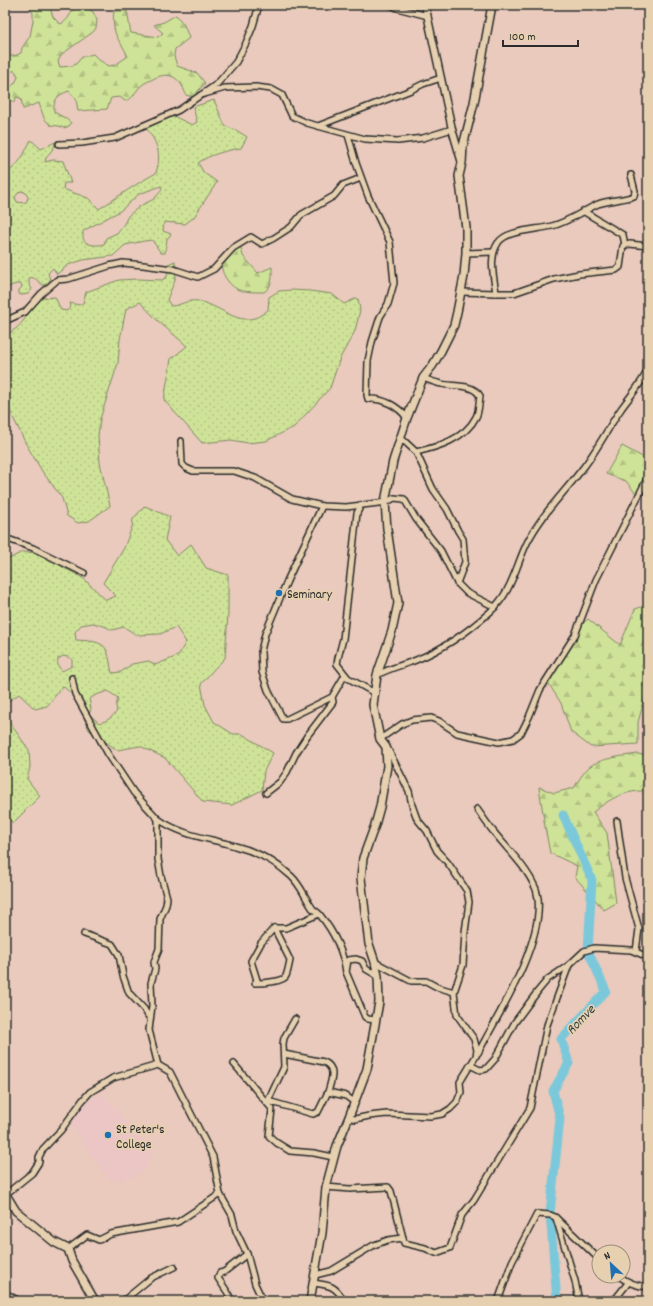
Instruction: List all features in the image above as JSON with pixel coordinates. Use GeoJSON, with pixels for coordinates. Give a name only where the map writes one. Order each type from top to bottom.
{"type":"FeatureCollection","features":[{"type":"Feature","properties":{"kind":"main road"},"geometry":{"type":"LineString","coordinates":[[310,1301],[322,1233],[326,1187],[333,1157],[366,1069],[372,1045],[379,1002],[378,976],[369,944],[361,878],[363,858],[375,825],[388,766],[386,747],[380,739],[373,705],[377,675],[392,631],[398,603],[387,529],[385,502],[393,461],[407,418],[423,378],[433,365],[454,324],[461,292],[466,253],[466,228],[459,176],[462,163],[462,146],[474,103],[492,5]]}},
{"type":"Feature","properties":{"kind":"main road"},"geometry":{"type":"LineString","coordinates":[[5,1194],[16,1211],[54,1242],[68,1249],[72,1261],[95,1301]]}},
{"type":"Feature","properties":{"kind":"street"},"geometry":{"type":"LineString","coordinates":[[60,144],[82,143],[115,138],[178,110],[217,84],[236,62],[246,43],[254,26],[258,5]]}},
{"type":"Feature","properties":{"kind":"street"},"geometry":{"type":"LineString","coordinates":[[391,5],[428,16]]}},
{"type":"Feature","properties":{"kind":"street"},"geometry":{"type":"LineString","coordinates":[[425,5],[452,128],[462,163]]}},
{"type":"Feature","properties":{"kind":"street"},"geometry":{"type":"LineString","coordinates":[[318,126],[441,78]]}},
{"type":"Feature","properties":{"kind":"street"},"geometry":{"type":"LineString","coordinates":[[201,94],[225,88],[256,87],[271,89],[282,95],[292,116],[307,123],[365,139],[398,142],[423,138],[452,128]]}},
{"type":"Feature","properties":{"kind":"street"},"geometry":{"type":"LineString","coordinates":[[348,135],[368,196],[390,242],[394,283],[388,304],[380,317],[372,342],[368,361],[367,395],[368,399],[376,399],[392,404],[402,411],[407,418]]}},
{"type":"Feature","properties":{"kind":"street"},"geometry":{"type":"LineString","coordinates":[[496,294],[492,258],[498,242],[502,238],[534,229],[552,226],[566,221],[583,211],[604,202],[617,201],[634,196],[635,191],[631,175]]}},
{"type":"Feature","properties":{"kind":"street"},"geometry":{"type":"LineString","coordinates":[[5,321],[25,312],[41,294],[57,280],[68,279],[109,266],[123,263],[151,266],[173,269],[198,277],[214,269],[233,248],[244,240],[251,237],[262,244],[274,238],[291,226],[301,215],[334,196],[343,186],[361,178]]}},
{"type":"Feature","properties":{"kind":"street"},"geometry":{"type":"LineString","coordinates":[[461,292],[496,294],[514,292],[554,279],[579,274],[616,270],[620,266],[622,248],[625,245],[623,235],[583,211]]}},
{"type":"Feature","properties":{"kind":"street"},"geometry":{"type":"LineString","coordinates":[[625,245],[648,246]]}},
{"type":"Feature","properties":{"kind":"street"},"geometry":{"type":"LineString","coordinates":[[466,253],[493,252]]}},
{"type":"Feature","properties":{"kind":"street"},"geometry":{"type":"LineString","coordinates":[[377,675],[434,651],[459,636],[495,607],[509,589],[527,544],[537,524],[584,467],[613,421],[643,379],[648,369]]}},
{"type":"Feature","properties":{"kind":"street"},"geometry":{"type":"LineString","coordinates":[[416,452],[435,448],[454,439],[468,427],[477,417],[480,396],[478,393],[463,386],[442,384],[423,378]]}},
{"type":"Feature","properties":{"kind":"street"},"geometry":{"type":"LineString","coordinates":[[401,438],[416,452],[433,489],[447,509],[463,539],[465,562],[458,583]]}},
{"type":"Feature","properties":{"kind":"street"},"geometry":{"type":"LineString","coordinates":[[181,441],[182,464],[186,468],[193,471],[234,471],[255,478],[292,499],[322,506],[346,507],[385,502],[394,498],[404,499],[416,519],[441,551],[458,583],[467,593],[495,607]]}},
{"type":"Feature","properties":{"kind":"street"},"geometry":{"type":"LineString","coordinates":[[380,739],[402,724],[412,720],[431,718],[457,732],[499,742],[513,739],[521,733],[540,690],[574,635],[596,580],[648,477]]}},
{"type":"Feature","properties":{"kind":"street"},"geometry":{"type":"LineString","coordinates":[[361,505],[357,513],[343,639],[337,664],[345,674],[371,691],[374,690]]}},
{"type":"Feature","properties":{"kind":"street"},"geometry":{"type":"LineString","coordinates":[[322,506],[287,581],[265,634],[261,651],[262,672],[268,690],[284,719],[287,719],[332,696],[345,674]]}},
{"type":"Feature","properties":{"kind":"street"},"geometry":{"type":"LineString","coordinates":[[5,538],[32,548],[84,573]]}},
{"type":"Feature","properties":{"kind":"street"},"geometry":{"type":"LineString","coordinates":[[72,678],[75,694],[108,754],[134,793],[158,819],[187,834],[248,850],[275,864],[291,876],[303,890],[313,909],[320,914],[337,942],[344,960],[346,972],[365,1016],[368,1019],[375,1020]]}},
{"type":"Feature","properties":{"kind":"street"},"geometry":{"type":"LineString","coordinates":[[266,793],[280,782],[287,772],[296,753],[307,736],[333,702],[332,696]]}},
{"type":"Feature","properties":{"kind":"street"},"geometry":{"type":"LineString","coordinates":[[386,747],[409,791],[417,819],[427,831],[437,850],[448,863],[467,891],[469,902],[463,965],[454,992],[457,1015],[474,1039],[477,1050],[476,1056]]}},
{"type":"Feature","properties":{"kind":"street"},"geometry":{"type":"LineString","coordinates":[[349,1117],[355,1119],[387,1114],[431,1116],[442,1114],[450,1109],[457,1102],[461,1092],[460,1082],[476,1056],[525,960],[537,924],[538,904],[536,888],[524,868],[476,809]]}},
{"type":"Feature","properties":{"kind":"street"},"geometry":{"type":"LineString","coordinates":[[158,819],[158,859],[161,876],[168,898],[160,919],[158,949],[154,962],[151,983],[152,1006],[149,1030],[158,1065],[170,1072],[213,1157],[220,1194],[232,1215],[236,1231],[247,1254],[255,1284],[263,1301]]}},
{"type":"Feature","properties":{"kind":"street"},"geometry":{"type":"LineString","coordinates":[[617,822],[625,878],[639,929],[636,951]]}},
{"type":"Feature","properties":{"kind":"street"},"geometry":{"type":"LineString","coordinates":[[274,928],[290,960],[286,976],[282,979],[266,983],[255,983],[257,980],[251,961],[261,943],[274,928],[286,928],[320,914]]}},
{"type":"Feature","properties":{"kind":"street"},"geometry":{"type":"LineString","coordinates":[[84,934],[112,944],[119,955],[123,976],[129,993],[150,1019]]}},
{"type":"Feature","properties":{"kind":"street"},"geometry":{"type":"LineString","coordinates":[[470,1065],[480,1070],[486,1069],[495,1059],[515,1022],[538,991],[548,979],[569,965],[584,951],[594,948],[636,951],[648,957]]}},
{"type":"Feature","properties":{"kind":"street"},"geometry":{"type":"LineString","coordinates":[[346,972],[348,960],[356,959],[362,961],[366,969],[378,976]]}},
{"type":"Feature","properties":{"kind":"street"},"geometry":{"type":"LineString","coordinates":[[375,962],[411,981],[426,982],[454,992]]}},
{"type":"Feature","properties":{"kind":"street"},"geometry":{"type":"LineString","coordinates":[[326,1187],[350,1189],[388,1187],[391,1190],[404,1243],[425,1248],[436,1253],[450,1248],[462,1215],[474,1200],[530,1108],[547,1025],[569,965]]}},
{"type":"Feature","properties":{"kind":"street"},"geometry":{"type":"LineString","coordinates":[[268,1101],[284,1067],[282,1044],[295,1019]]}},
{"type":"Feature","properties":{"kind":"street"},"geometry":{"type":"LineString","coordinates":[[268,1101],[316,1114],[328,1092],[332,1077],[329,1064],[284,1054]]}},
{"type":"Feature","properties":{"kind":"street"},"geometry":{"type":"LineString","coordinates":[[234,1064],[272,1109]]}},
{"type":"Feature","properties":{"kind":"street"},"geometry":{"type":"LineString","coordinates":[[5,1194],[32,1173],[35,1165],[39,1162],[39,1157],[43,1149],[61,1130],[90,1092],[112,1078],[158,1065]]}},
{"type":"Feature","properties":{"kind":"street"},"geometry":{"type":"LineString","coordinates":[[328,1092],[346,1096],[354,1102]]}},
{"type":"Feature","properties":{"kind":"street"},"geometry":{"type":"LineString","coordinates":[[268,1101],[272,1109],[269,1136],[277,1143],[290,1151],[314,1153],[333,1157]]}},
{"type":"Feature","properties":{"kind":"street"},"geometry":{"type":"LineString","coordinates":[[68,1249],[87,1235],[98,1240],[111,1234],[178,1222],[220,1194]]}},
{"type":"Feature","properties":{"kind":"street"},"geometry":{"type":"LineString","coordinates":[[498,1301],[512,1262],[538,1214],[555,1217],[591,1251]]}},
{"type":"Feature","properties":{"kind":"street"},"geometry":{"type":"LineString","coordinates":[[555,1217],[575,1281],[579,1301]]}},
{"type":"Feature","properties":{"kind":"street"},"geometry":{"type":"LineString","coordinates":[[315,1275],[331,1271],[374,1245],[388,1240],[403,1238]]}},
{"type":"Feature","properties":{"kind":"street"},"geometry":{"type":"LineString","coordinates":[[231,1301],[218,1278],[220,1273],[224,1272],[247,1254]]}},
{"type":"Feature","properties":{"kind":"street"},"geometry":{"type":"LineString","coordinates":[[123,1301],[151,1278],[174,1267]]}},
{"type":"Feature","properties":{"kind":"street"},"geometry":{"type":"LineString","coordinates":[[313,1283],[327,1285],[333,1288],[339,1292],[344,1301]]}},
{"type":"Feature","properties":{"kind":"street"},"geometry":{"type":"LineString","coordinates":[[611,1301],[616,1298],[627,1284]]}},
{"type":"Feature","properties":{"kind":"street"},"geometry":{"type":"LineString","coordinates":[[631,1284],[648,1287]]}},
{"type":"Feature","properties":{"kind":"street"},"geometry":{"type":"LineString","coordinates":[[5,1293],[19,1301]]}},
{"type":"Feature","properties":{"kind":"shaded area","name":"St Peter's College"},"geometry":{"type":"Polygon","coordinates":[[[98,1094],[107,1097],[130,1127],[153,1150],[145,1169],[134,1177],[111,1181],[100,1168],[74,1130],[73,1122],[76,1112],[98,1094]]]}},
{"type":"Feature","properties":{"kind":"green space"},"geometry":{"type":"Polygon","coordinates":[[[28,5],[49,5],[53,17],[60,24],[68,19],[75,5],[91,5],[89,9],[93,12],[97,20],[96,28],[93,32],[62,54],[58,61],[60,67],[71,66],[76,64],[82,57],[93,54],[109,66],[115,65],[127,57],[115,31],[113,21],[114,11],[127,11],[131,33],[158,37],[163,33],[154,25],[164,22],[176,15],[184,25],[189,38],[175,49],[174,56],[177,66],[197,73],[205,83],[193,97],[186,95],[177,79],[168,75],[163,75],[144,84],[128,100],[125,101],[120,97],[111,98],[107,109],[78,111],[76,99],[69,91],[61,94],[57,98],[54,104],[54,112],[71,123],[69,126],[64,128],[50,125],[44,118],[39,103],[23,109],[21,98],[16,97],[15,102],[5,98],[5,93],[15,83],[18,77],[15,71],[5,71],[5,55],[13,56],[21,53],[22,48],[30,36],[33,13],[28,5]]]}},
{"type":"Feature","properties":{"kind":"green space"},"geometry":{"type":"Polygon","coordinates":[[[214,100],[225,126],[236,130],[247,137],[241,148],[213,155],[198,163],[204,173],[217,182],[194,217],[185,224],[164,222],[163,231],[171,234],[167,239],[165,253],[161,253],[152,240],[125,245],[113,256],[83,260],[68,265],[57,274],[53,268],[48,273],[50,280],[47,284],[43,285],[35,279],[29,278],[29,284],[32,289],[28,294],[19,294],[19,290],[22,287],[21,284],[16,284],[5,288],[5,174],[15,167],[31,140],[41,149],[55,142],[54,148],[47,156],[45,162],[53,160],[63,161],[71,183],[64,183],[63,189],[88,198],[99,209],[156,173],[159,158],[158,152],[151,134],[142,122],[169,114],[192,125],[197,122],[193,107],[214,100]],[[161,186],[139,194],[120,211],[83,231],[84,241],[92,245],[104,244],[106,238],[117,233],[128,216],[140,206],[154,199],[162,190],[161,186]],[[20,191],[15,197],[17,202],[24,203],[27,201],[28,197],[25,192],[20,191]]]}},
{"type":"Feature","properties":{"kind":"green space"},"geometry":{"type":"Polygon","coordinates":[[[235,245],[241,248],[243,256],[258,273],[272,267],[272,278],[269,287],[264,292],[248,292],[239,290],[228,282],[223,274],[221,265],[222,259],[229,247],[235,245]]]}},
{"type":"Feature","properties":{"kind":"green space"},"geometry":{"type":"Polygon","coordinates":[[[175,261],[175,278],[167,300],[171,306],[191,301],[198,301],[241,319],[250,319],[259,316],[268,310],[269,297],[279,291],[310,291],[332,294],[344,304],[358,299],[360,310],[355,331],[340,358],[330,388],[294,427],[266,441],[248,443],[231,440],[202,443],[164,400],[171,359],[187,346],[158,321],[140,302],[126,309],[120,339],[118,363],[100,419],[98,436],[100,463],[110,506],[89,521],[78,523],[67,516],[62,498],[42,471],[26,444],[9,409],[5,397],[5,335],[21,324],[39,297],[55,297],[61,310],[67,311],[71,306],[70,303],[79,305],[83,303],[86,292],[119,280],[162,280],[167,277],[168,269],[166,265],[175,261]]]}},
{"type":"Feature","properties":{"kind":"green space"},"geometry":{"type":"Polygon","coordinates":[[[622,446],[648,460],[648,472],[637,495],[626,481],[606,474],[622,446]]]}},
{"type":"Feature","properties":{"kind":"green space"},"geometry":{"type":"Polygon","coordinates":[[[145,506],[170,517],[165,540],[177,556],[191,544],[206,568],[228,575],[228,613],[225,658],[201,684],[205,705],[214,722],[233,734],[242,734],[273,753],[264,771],[262,790],[232,805],[203,802],[165,758],[140,746],[117,750],[89,730],[76,698],[63,686],[47,706],[35,709],[19,694],[7,702],[5,709],[5,561],[22,552],[46,553],[61,566],[83,578],[106,600],[116,596],[103,583],[124,548],[132,527],[133,519],[145,506]],[[93,623],[81,625],[75,632],[76,640],[94,642],[105,647],[109,656],[112,673],[121,672],[132,664],[149,661],[155,665],[178,656],[186,642],[176,627],[160,634],[137,635],[124,627],[112,630],[93,623]],[[63,656],[58,659],[58,665],[62,671],[72,666],[72,659],[68,657],[63,656]],[[108,691],[89,699],[91,709],[89,714],[99,723],[109,719],[117,711],[116,706],[118,698],[108,691]]]}},
{"type":"Feature","properties":{"kind":"green space"},"geometry":{"type":"Polygon","coordinates":[[[648,605],[648,687],[638,722],[638,744],[591,747],[571,732],[561,703],[545,678],[569,639],[588,619],[620,645],[635,609],[648,605]]]}},
{"type":"Feature","properties":{"kind":"green space"},"geometry":{"type":"Polygon","coordinates":[[[5,716],[29,750],[30,767],[27,779],[40,796],[13,823],[5,815],[5,716]]]}},
{"type":"Feature","properties":{"kind":"green space"},"geometry":{"type":"Polygon","coordinates":[[[638,754],[648,756],[648,791],[632,792],[619,796],[593,812],[607,833],[616,903],[604,910],[575,877],[577,866],[550,853],[539,787],[554,793],[574,788],[589,767],[599,761],[638,754]]]}},
{"type":"Feature","properties":{"kind":"waterway","name":"Romve"},"geometry":{"type":"LineString","coordinates":[[557,1301],[550,1213],[560,1118],[553,1091],[569,1063],[561,1039],[606,991],[588,951],[592,880],[563,815]]}},
{"type":"Feature","properties":{"kind":"place","name":"Seminary"},"geometry":{"type":"Point","coordinates":[279,593]}},
{"type":"Feature","properties":{"kind":"place","name":"St Peter's College"},"geometry":{"type":"Point","coordinates":[108,1135]}}]}
